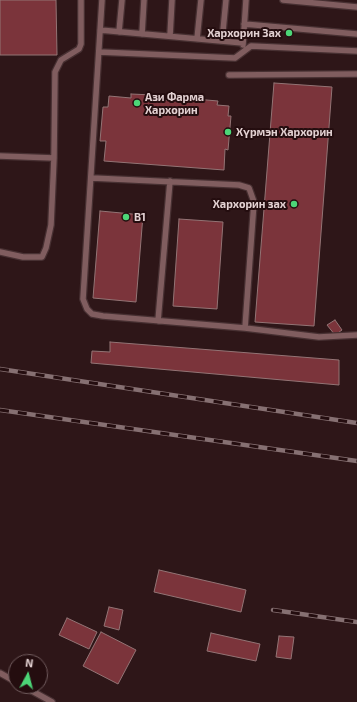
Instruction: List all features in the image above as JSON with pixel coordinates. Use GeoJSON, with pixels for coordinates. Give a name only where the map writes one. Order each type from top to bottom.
{"type":"FeatureCollection","features":[{"type":"Feature","properties":{"kind":"lane"},"geometry":{"type":"LineString","coordinates":[[0,252],[23,257],[42,257],[46,248],[51,225],[54,158],[55,72],[60,60],[79,49],[81,44],[81,0]]}},
{"type":"Feature","properties":{"kind":"lane"},"geometry":{"type":"LineString","coordinates":[[102,0],[92,178],[83,299],[87,309],[92,314],[103,316],[246,328],[319,337],[357,335]]}},
{"type":"Feature","properties":{"kind":"lane"},"geometry":{"type":"LineString","coordinates":[[119,32],[122,0]]}},
{"type":"Feature","properties":{"kind":"lane"},"geometry":{"type":"LineString","coordinates":[[142,34],[144,0]]}},
{"type":"Feature","properties":{"kind":"lane"},"geometry":{"type":"LineString","coordinates":[[170,36],[172,0]]}},
{"type":"Feature","properties":{"kind":"lane"},"geometry":{"type":"LineString","coordinates":[[197,39],[201,0]]}},
{"type":"Feature","properties":{"kind":"lane"},"geometry":{"type":"LineString","coordinates":[[222,41],[226,0]]}},
{"type":"Feature","properties":{"kind":"lane"},"geometry":{"type":"LineString","coordinates":[[242,51],[246,0]]}},
{"type":"Feature","properties":{"kind":"lane"},"geometry":{"type":"LineString","coordinates":[[283,0],[357,7]]}},
{"type":"Feature","properties":{"kind":"lane"},"geometry":{"type":"LineString","coordinates":[[244,24],[357,34]]}},
{"type":"Feature","properties":{"kind":"lane"},"geometry":{"type":"LineString","coordinates":[[100,30],[243,43]]}},
{"type":"Feature","properties":{"kind":"lane"},"geometry":{"type":"LineString","coordinates":[[99,52],[235,58],[242,51],[251,46],[357,51]]}},
{"type":"Feature","properties":{"kind":"lane"},"geometry":{"type":"LineString","coordinates":[[229,75],[357,74]]}},
{"type":"Feature","properties":{"kind":"lane"},"geometry":{"type":"LineString","coordinates":[[0,156],[54,158]]}},
{"type":"Feature","properties":{"kind":"lane"},"geometry":{"type":"LineString","coordinates":[[92,178],[239,185],[249,188],[254,202],[246,328]]}},
{"type":"Feature","properties":{"kind":"lane"},"geometry":{"type":"LineString","coordinates":[[158,321],[170,181]]}},
{"type":"Feature","properties":{"kind":"lane"},"geometry":{"type":"LineString","coordinates":[[38,694],[52,702]]}},
{"type":"Feature","properties":{"kind":"building"},"geometry":{"type":"Polygon","coordinates":[[[0,0],[56,0],[57,55],[0,55],[0,0]]]}},
{"type":"Feature","properties":{"kind":"building","name":"Хархорин зах"},"geometry":{"type":"Polygon","coordinates":[[[274,83],[332,87],[314,326],[255,322],[274,83]]]}},
{"type":"Feature","properties":{"kind":"building"},"geometry":{"type":"Polygon","coordinates":[[[131,94],[153,95],[153,99],[184,102],[184,98],[218,101],[217,105],[229,106],[228,116],[231,116],[228,150],[225,149],[224,170],[104,161],[106,141],[100,141],[103,107],[108,107],[109,96],[131,98],[131,94]]]}},
{"type":"Feature","properties":{"kind":"building"},"geometry":{"type":"Polygon","coordinates":[[[100,211],[143,215],[136,302],[93,298],[100,211]]]}},
{"type":"Feature","properties":{"kind":"building"},"geometry":{"type":"Polygon","coordinates":[[[179,219],[223,222],[217,309],[173,306],[179,219]]]}},
{"type":"Feature","properties":{"kind":"building"},"geometry":{"type":"Polygon","coordinates":[[[335,320],[342,330],[335,335],[327,325],[335,320]]]}},
{"type":"Feature","properties":{"kind":"building"},"geometry":{"type":"Polygon","coordinates":[[[110,342],[339,360],[339,385],[91,363],[92,351],[110,352],[110,342]]]}},
{"type":"Feature","properties":{"kind":"building"},"geometry":{"type":"Polygon","coordinates":[[[159,570],[246,590],[241,612],[154,592],[159,570]]]}},
{"type":"Feature","properties":{"kind":"building"},"geometry":{"type":"Polygon","coordinates":[[[109,607],[123,610],[119,630],[104,626],[109,607]]]}},
{"type":"Feature","properties":{"kind":"building"},"geometry":{"type":"Polygon","coordinates":[[[67,618],[97,632],[89,649],[59,635],[67,618]]]}},
{"type":"Feature","properties":{"kind":"building"},"geometry":{"type":"Polygon","coordinates":[[[101,632],[136,650],[118,684],[83,666],[101,632]]]}},
{"type":"Feature","properties":{"kind":"building"},"geometry":{"type":"Polygon","coordinates":[[[211,633],[260,644],[256,661],[207,651],[211,633]]]}},
{"type":"Feature","properties":{"kind":"building"},"geometry":{"type":"Polygon","coordinates":[[[279,636],[294,637],[291,659],[276,657],[279,636]]]}},
{"type":"Feature","properties":{"kind":"railway"},"geometry":{"type":"LineString","coordinates":[[0,369],[357,423]]}},
{"type":"Feature","properties":{"kind":"railway"},"geometry":{"type":"LineString","coordinates":[[0,410],[357,461]]}},
{"type":"Feature","properties":{"kind":"railway"},"geometry":{"type":"LineString","coordinates":[[273,610],[357,622]]}},
{"type":"Feature","properties":{"kind":"place","name":"Хархорин 3ах"},"geometry":{"type":"Point","coordinates":[289,33]}},
{"type":"Feature","properties":{"kind":"place","name":"Ази Фарма Хархорин"},"geometry":{"type":"Point","coordinates":[137,103]}},
{"type":"Feature","properties":{"kind":"place","name":"Хүрмэн Хархорин"},"geometry":{"type":"Point","coordinates":[228,132]}},
{"type":"Feature","properties":{"kind":"place","name":"Хархорин зах"},"geometry":{"type":"Point","coordinates":[294,204]}},
{"type":"Feature","properties":{"kind":"place","name":"B1"},"geometry":{"type":"Point","coordinates":[126,217]}}]}
